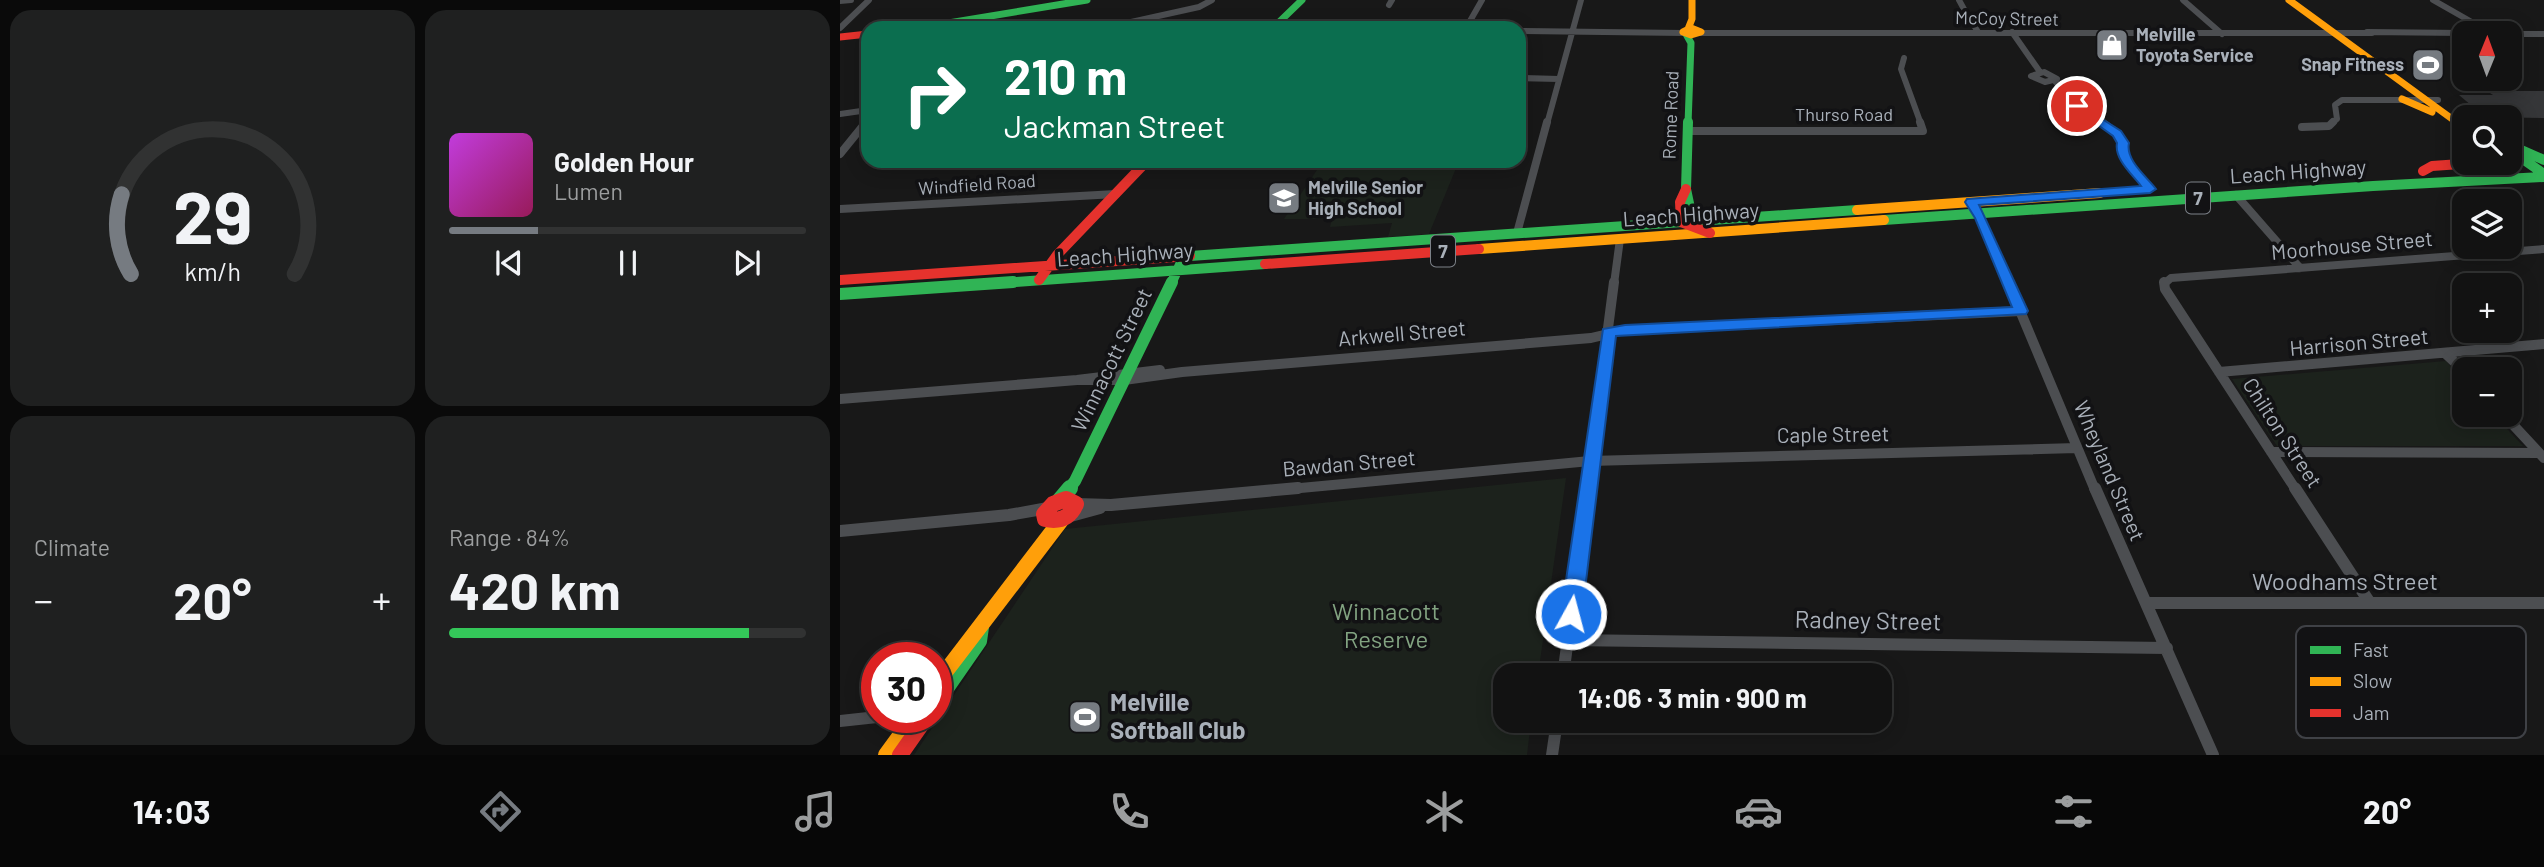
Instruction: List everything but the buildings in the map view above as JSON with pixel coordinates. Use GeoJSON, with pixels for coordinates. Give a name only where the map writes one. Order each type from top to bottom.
{"type":"FeatureCollection","features":[{"type":"Feature","properties":{"kind":"main road"},"geometry":{"type":"LineString","coordinates":[[967,21],[1088,0]]}},
{"type":"Feature","properties":{"kind":"main road"},"geometry":{"type":"LineString","coordinates":[[1282,21],[1302,0]]}},
{"type":"Feature","properties":{"kind":"main road","name":"Rome Road"},"geometry":{"type":"LineString","coordinates":[[1692,0],[1686,188],[1690,208],[1703,220]]}},
{"type":"Feature","properties":{"kind":"main road"},"geometry":{"type":"LineString","coordinates":[[2288,0],[2339,33]]}},
{"type":"Feature","properties":{"kind":"main road"},"geometry":{"type":"LineString","coordinates":[[2298,0],[2452,116]]}},
{"type":"Feature","properties":{"kind":"main road"},"geometry":{"type":"LineString","coordinates":[[840,38],[861,36]]}},
{"type":"Feature","properties":{"kind":"main road"},"geometry":{"type":"LineString","coordinates":[[2402,99],[2452,119]]}},
{"type":"Feature","properties":{"kind":"main road"},"geometry":{"type":"LineString","coordinates":[[2522,157],[2541,172]]}},
{"type":"Feature","properties":{"kind":"main road"},"geometry":{"type":"LineString","coordinates":[[2423,171],[2432,166],[2452,165]]}},
{"type":"Feature","properties":{"kind":"main road"},"geometry":{"type":"LineString","coordinates":[[1039,280],[1049,265],[1140,168]]}},
{"type":"Feature","properties":{"kind":"main road","name":"Leach Highway"},"geometry":{"type":"LineString","coordinates":[[2522,169],[2541,172]]}},
{"type":"Feature","properties":{"kind":"main road","name":"Leach Highway"},"geometry":{"type":"LineString","coordinates":[[840,280],[2452,170]]}},
{"type":"Feature","properties":{"kind":"main road","name":"Leach Highway"},"geometry":{"type":"LineString","coordinates":[[840,294],[2314,190],[2452,175]]}},
{"type":"Feature","properties":{"kind":"main road"},"geometry":{"type":"LineString","coordinates":[[2522,175],[2544,191]]}},
{"type":"Feature","properties":{"kind":"main road"},"geometry":{"type":"LineString","coordinates":[[2300,179],[2314,190]]}},
{"type":"Feature","properties":{"kind":"main road","name":"Rome Road"},"geometry":{"type":"LineString","coordinates":[[1681,222],[1681,202],[1686,188]]}},
{"type":"Feature","properties":{"kind":"main road"},"geometry":{"type":"LineString","coordinates":[[1681,222],[1710,233]]}},
{"type":"Feature","properties":{"kind":"main road","name":"Winnacott Street"},"geometry":{"type":"LineString","coordinates":[[1039,546],[1075,481],[1184,256]]}},
{"type":"Feature","properties":{"kind":"main road"},"geometry":{"type":"LineString","coordinates":[[1058,508],[1065,518]]}},
{"type":"Feature","properties":{"kind":"main road","name":"Winnacott Street"},"geometry":{"type":"LineString","coordinates":[[952,661],[981,627],[1039,546],[1074,512],[1058,508]]}},
{"type":"Feature","properties":{"kind":"main road","name":"Winnacott Street"},"geometry":{"type":"LineString","coordinates":[[952,680],[979,641],[981,627]]}},
{"type":"Feature","properties":{"kind":"main road"},"geometry":{"type":"LineString","coordinates":[[886,755],[902,733]]}},
{"type":"Feature","properties":{"kind":"main road"},"geometry":{"type":"LineString","coordinates":[[900,755],[915,733]]}},
{"type":"Feature","properties":{"kind":"street"},"geometry":{"type":"LineString","coordinates":[[840,1],[851,0]]}},
{"type":"Feature","properties":{"kind":"street"},"geometry":{"type":"LineString","coordinates":[[840,28],[869,0]]}},
{"type":"Feature","properties":{"kind":"street"},"geometry":{"type":"LineString","coordinates":[[1136,21],[1199,7],[1212,0]]}},
{"type":"Feature","properties":{"kind":"street"},"geometry":{"type":"LineString","coordinates":[[1470,21],[1482,0]]}},
{"type":"Feature","properties":{"kind":"street"},"geometry":{"type":"LineString","coordinates":[[1517,233],[1581,0]]}},
{"type":"Feature","properties":{"kind":"street"},"geometry":{"type":"LineString","coordinates":[[1959,0],[1978,32]]}},
{"type":"Feature","properties":{"kind":"street"},"geometry":{"type":"LineString","coordinates":[[2183,0],[2222,34]]}},
{"type":"Feature","properties":{"kind":"street"},"geometry":{"type":"LineString","coordinates":[[2433,0],[2470,21]]}},
{"type":"Feature","properties":{"kind":"street","name":"McCoy Street"},"geometry":{"type":"LineString","coordinates":[[1526,31],[2452,33]]}},
{"type":"Feature","properties":{"kind":"street"},"geometry":{"type":"LineString","coordinates":[[2012,32],[2040,72],[2031,76],[2041,81],[2055,81],[2073,103],[2117,134],[2123,143],[2126,159],[2150,189]]}},
{"type":"Feature","properties":{"kind":"street"},"geometry":{"type":"LineString","coordinates":[[2522,34],[2544,34]]}},
{"type":"Feature","properties":{"kind":"street","name":"Thurso Road"},"geometry":{"type":"LineString","coordinates":[[1688,131],[1923,131],[1901,69],[1904,58]]}},
{"type":"Feature","properties":{"kind":"street"},"geometry":{"type":"LineString","coordinates":[[1526,78],[1559,79]]}},
{"type":"Feature","properties":{"kind":"street"},"geometry":{"type":"LineString","coordinates":[[2302,127],[2329,125],[2337,119],[2335,105],[2342,100],[2431,100]]}},
{"type":"Feature","properties":{"kind":"street"},"geometry":{"type":"LineString","coordinates":[[840,114],[861,111]]}},
{"type":"Feature","properties":{"kind":"street"},"geometry":{"type":"LineString","coordinates":[[840,154],[861,128]]}},
{"type":"Feature","properties":{"kind":"street","name":"Windfield Road"},"geometry":{"type":"LineString","coordinates":[[840,209],[1116,194]]}},
{"type":"Feature","properties":{"kind":"street"},"geometry":{"type":"LineString","coordinates":[[2236,195],[2300,268]]}},
{"type":"Feature","properties":{"kind":"street","name":"Wheyland Street"},"geometry":{"type":"LineString","coordinates":[[1971,202],[1979,214],[2077,448],[2213,755]]}},
{"type":"Feature","properties":{"kind":"street"},"geometry":{"type":"LineString","coordinates":[[1565,663],[1620,239]]}},
{"type":"Feature","properties":{"kind":"street","name":"Moorhouse Street"},"geometry":{"type":"LineString","coordinates":[[2164,282],[2171,278],[2544,249]]}},
{"type":"Feature","properties":{"kind":"street","name":"Chilton Street"},"geometry":{"type":"LineString","coordinates":[[2164,282],[2165,289],[2370,603]]}},
{"type":"Feature","properties":{"kind":"street","name":"Arkwell Street"},"geometry":{"type":"LineString","coordinates":[[840,400],[1591,338],[1625,330],[2021,311]]}},
{"type":"Feature","properties":{"kind":"street","name":"Harrison Street"},"geometry":{"type":"LineString","coordinates":[[2219,372],[2544,344]]}},
{"type":"Feature","properties":{"kind":"street"},"geometry":{"type":"LineString","coordinates":[[2445,353],[2452,360]]}},
{"type":"Feature","properties":{"kind":"street"},"geometry":{"type":"LineString","coordinates":[[2515,427],[2541,455]]}},
{"type":"Feature","properties":{"kind":"street","name":"Caple Street"},"geometry":{"type":"LineString","coordinates":[[1590,461],[2077,448]]}},
{"type":"Feature","properties":{"kind":"street"},"geometry":{"type":"LineString","coordinates":[[2271,452],[2541,455]]}},
{"type":"Feature","properties":{"kind":"street","name":"Bawdan Street"},"geometry":{"type":"LineString","coordinates":[[840,531],[1058,508],[1590,461]]}},
{"type":"Feature","properties":{"kind":"street","name":"Bawdan Street"},"geometry":{"type":"LineString","coordinates":[[1065,518],[1111,505]]}},
{"type":"Feature","properties":{"kind":"street","name":"Woodhams Street"},"geometry":{"type":"LineString","coordinates":[[2146,603],[2544,603]]}},
{"type":"Feature","properties":{"kind":"street","name":"Radney Street"},"geometry":{"type":"LineString","coordinates":[[1568,640],[2167,648]]}},
{"type":"Feature","properties":{"kind":"street"},"geometry":{"type":"LineString","coordinates":[[840,722],[861,719]]}},
{"type":"Feature","properties":{"kind":"street"},"geometry":{"type":"LineString","coordinates":[[1552,755],[1555,733]]}},
{"type":"Feature","properties":{"kind":"green space"},"geometry":{"type":"Polygon","coordinates":[[[1318,168],[1456,168],[1429,234],[1388,237],[1392,223],[1330,227],[1332,219],[1284,219],[1318,168]]]}},
{"type":"Feature","properties":{"kind":"green space"},"geometry":{"type":"Polygon","coordinates":[[[2446,361],[2452,368],[2452,427],[2505,427],[2523,446],[2277,446],[2232,379],[2446,361]]]}},
{"type":"Feature","properties":{"kind":"green space","name":"Winnacott Reserve"},"geometry":{"type":"Polygon","coordinates":[[[1566,478],[1540,663],[1493,663],[1493,733],[1530,733],[1527,755],[914,755],[929,733],[952,733],[952,698],[1065,529],[1566,478]]]}},
{"type":"Feature","properties":{"kind":"traffic: fast"},"geometry":{"type":"LineString","coordinates":[[960,21],[1087,0]]}},
{"type":"Feature","properties":{"kind":"traffic: fast"},"geometry":{"type":"LineString","coordinates":[[1280,21],[1302,0]]}},
{"type":"Feature","properties":{"kind":"traffic: fast"},"geometry":{"type":"LineString","coordinates":[[1686,34],[1691,43],[1686,189],[1690,208],[1703,221]]}},
{"type":"Feature","properties":{"kind":"traffic: fast"},"geometry":{"type":"LineString","coordinates":[[2522,150],[2544,160]]}},
{"type":"Feature","properties":{"kind":"traffic: fast"},"geometry":{"type":"LineString","coordinates":[[2522,158],[2544,174]]}},
{"type":"Feature","properties":{"kind":"traffic: fast"},"geometry":{"type":"LineString","coordinates":[[1884,220],[2373,186],[2544,177]]}},
{"type":"Feature","properties":{"kind":"traffic: fast"},"geometry":{"type":"LineString","coordinates":[[1190,256],[1857,210]]}},
{"type":"Feature","properties":{"kind":"traffic: fast"},"geometry":{"type":"LineString","coordinates":[[1059,501],[1075,481],[1184,256]]}},
{"type":"Feature","properties":{"kind":"traffic: fast"},"geometry":{"type":"LineString","coordinates":[[840,294],[1265,264]]}},
{"type":"Feature","properties":{"kind":"traffic: fast"},"geometry":{"type":"LineString","coordinates":[[952,680],[979,641],[981,627]]}},
{"type":"Feature","properties":{"kind":"traffic: slow"},"geometry":{"type":"LineString","coordinates":[[1688,29],[1692,19],[1692,0]]}},
{"type":"Feature","properties":{"kind":"traffic: slow"},"geometry":{"type":"LineString","coordinates":[[2289,0],[2452,119]]}},
{"type":"Feature","properties":{"kind":"traffic: slow"},"geometry":{"type":"LineString","coordinates":[[1691,28],[1701,32],[1691,35],[1683,32],[1691,28]]}},
{"type":"Feature","properties":{"kind":"traffic: slow"},"geometry":{"type":"LineString","coordinates":[[2402,99],[2432,112]]}},
{"type":"Feature","properties":{"kind":"traffic: slow"},"geometry":{"type":"LineString","coordinates":[[1857,210],[2100,193]]}},
{"type":"Feature","properties":{"kind":"traffic: slow"},"geometry":{"type":"LineString","coordinates":[[1479,249],[1884,220]]}},
{"type":"Feature","properties":{"kind":"traffic: slow"},"geometry":{"type":"LineString","coordinates":[[952,663],[1062,519]]}},
{"type":"Feature","properties":{"kind":"traffic: slow"},"geometry":{"type":"LineString","coordinates":[[886,755],[902,733]]}},
{"type":"Feature","properties":{"kind":"traffic: jam"},"geometry":{"type":"LineString","coordinates":[[840,37],[861,35]]}},
{"type":"Feature","properties":{"kind":"traffic: jam"},"geometry":{"type":"LineString","coordinates":[[2423,171],[2432,166],[2452,165]]}},
{"type":"Feature","properties":{"kind":"traffic: jam"},"geometry":{"type":"LineString","coordinates":[[1039,280],[1057,255],[1140,168]]}},
{"type":"Feature","properties":{"kind":"traffic: jam"},"geometry":{"type":"LineString","coordinates":[[1686,189],[1680,202],[1681,222],[1710,233]]}},
{"type":"Feature","properties":{"kind":"traffic: jam"},"geometry":{"type":"LineString","coordinates":[[1265,264],[1479,249]]}},
{"type":"Feature","properties":{"kind":"traffic: jam"},"geometry":{"type":"LineString","coordinates":[[840,280],[1190,256]]}},
{"type":"Feature","properties":{"kind":"traffic: jam"},"geometry":{"type":"LineString","coordinates":[[1066,499],[1076,504],[1068,516],[1060,520],[1045,519],[1044,514],[1053,504],[1066,499]]}},
{"type":"Feature","properties":{"kind":"traffic: jam"},"geometry":{"type":"LineString","coordinates":[[900,755],[915,733]]}},
{"type":"Feature","properties":{"kind":"place","name":"Melville Toyota Service"},"geometry":{"type":"Point","coordinates":[2112,45]}},
{"type":"Feature","properties":{"kind":"place","name":"Snap Fitness"},"geometry":{"type":"Point","coordinates":[2428,65]}},
{"type":"Feature","properties":{"kind":"place","name":"Melville Senior High School"},"geometry":{"type":"Point","coordinates":[1284,198]}},
{"type":"Feature","properties":{"kind":"place","name":"Melville Softball Club"},"geometry":{"type":"Point","coordinates":[1085,717]}},
{"type":"Feature","properties":{"kind":"route"},"geometry":{"type":"LineString","coordinates":[[1571,614],[1609,333],[1625,330],[2021,311],[1981,218],[1971,202],[2150,189],[2126,159],[2122,149],[2124,145],[2117,134],[2077,106]]}}]}
